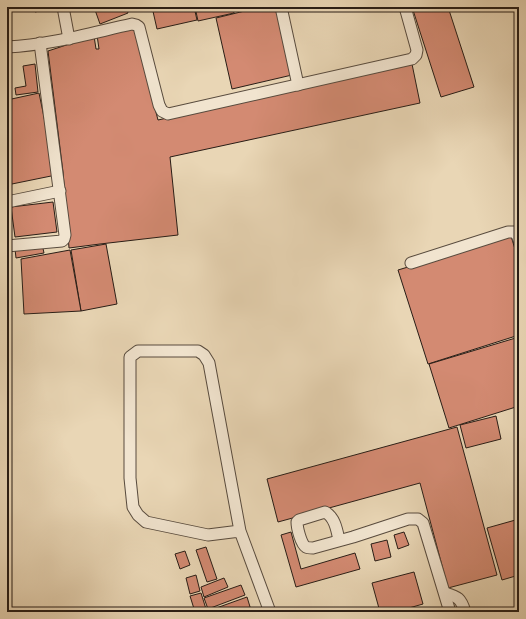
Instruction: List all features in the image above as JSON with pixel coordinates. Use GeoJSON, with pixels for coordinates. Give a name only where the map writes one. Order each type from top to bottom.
{"type":"FeatureCollection","features":[{"type":"Feature","properties":{"kind":"lane"},"geometry":{"type":"LineString","coordinates":[[63,7],[69,38]]}},
{"type":"Feature","properties":{"kind":"lane"},"geometry":{"type":"LineString","coordinates":[[282,7],[298,85]]}},
{"type":"Feature","properties":{"kind":"lane"},"geometry":{"type":"LineString","coordinates":[[7,47],[24,46],[132,24],[136,25],[138,27],[162,111],[168,114],[412,59],[416,55],[417,50],[405,7]]}},
{"type":"Feature","properties":{"kind":"lane"},"geometry":{"type":"LineString","coordinates":[[7,246],[62,241],[65,235],[40,43]]}},
{"type":"Feature","properties":{"kind":"lane"},"geometry":{"type":"LineString","coordinates":[[7,202],[60,191]]}},
{"type":"Feature","properties":{"kind":"lane"},"geometry":{"type":"LineString","coordinates":[[411,263],[508,232],[514,232],[519,240]]}},
{"type":"Feature","properties":{"kind":"lane"},"geometry":{"type":"LineString","coordinates":[[240,531],[208,535],[146,522],[138,515],[134,507],[130,478],[130,358],[138,352],[198,351],[204,355],[209,363],[240,531],[270,612]]}},
{"type":"Feature","properties":{"kind":"lane"},"geometry":{"type":"LineString","coordinates":[[339,540],[408,519],[418,519],[424,523],[450,612]]}},
{"type":"Feature","properties":{"kind":"lane"},"geometry":{"type":"LineString","coordinates":[[445,594],[455,596],[462,602],[464,612]]}},
{"type":"Feature","properties":{"kind":"building"},"geometry":{"type":"Polygon","coordinates":[[[33,7],[58,7],[35,12],[33,7]]]}},
{"type":"Feature","properties":{"kind":"building"},"geometry":{"type":"Polygon","coordinates":[[[94,7],[126,7],[128,13],[100,24],[94,7]]]}},
{"type":"Feature","properties":{"kind":"building"},"geometry":{"type":"Polygon","coordinates":[[[152,7],[194,7],[197,20],[157,29],[152,7]]]}},
{"type":"Feature","properties":{"kind":"building"},"geometry":{"type":"Polygon","coordinates":[[[195,7],[233,7],[234,13],[198,21],[195,7]]]}},
{"type":"Feature","properties":{"kind":"building"},"geometry":{"type":"Polygon","coordinates":[[[261,7],[277,7],[292,75],[232,89],[216,18],[261,7]]]}},
{"type":"Feature","properties":{"kind":"building"},"geometry":{"type":"Polygon","coordinates":[[[412,7],[448,7],[474,87],[441,97],[412,7]]]}},
{"type":"Feature","properties":{"kind":"building"},"geometry":{"type":"Polygon","coordinates":[[[134,27],[158,120],[412,64],[420,103],[170,157],[178,235],[69,248],[63,172],[48,51],[94,36],[96,49],[99,49],[97,35],[134,27]]]}},
{"type":"Feature","properties":{"kind":"building"},"geometry":{"type":"Polygon","coordinates":[[[35,64],[38,92],[16,95],[15,88],[26,86],[23,66],[35,64]]]}},
{"type":"Feature","properties":{"kind":"building"},"geometry":{"type":"Polygon","coordinates":[[[39,93],[56,175],[7,185],[7,100],[39,93]]]}},
{"type":"Feature","properties":{"kind":"building"},"geometry":{"type":"Polygon","coordinates":[[[53,202],[57,232],[15,237],[11,207],[53,202]]]}},
{"type":"Feature","properties":{"kind":"building"},"geometry":{"type":"Polygon","coordinates":[[[511,236],[519,262],[519,335],[428,364],[398,270],[511,236]]]}},
{"type":"Feature","properties":{"kind":"building"},"geometry":{"type":"Polygon","coordinates":[[[42,244],[44,253],[16,258],[15,249],[42,244]]]}},
{"type":"Feature","properties":{"kind":"building"},"geometry":{"type":"Polygon","coordinates":[[[106,244],[117,304],[81,311],[71,250],[106,244]]]}},
{"type":"Feature","properties":{"kind":"building"},"geometry":{"type":"Polygon","coordinates":[[[70,250],[81,311],[24,314],[21,259],[70,250]]]}},
{"type":"Feature","properties":{"kind":"building"},"geometry":{"type":"Polygon","coordinates":[[[519,337],[519,406],[449,428],[429,364],[519,337]]]}},
{"type":"Feature","properties":{"kind":"building"},"geometry":{"type":"Polygon","coordinates":[[[496,416],[501,439],[466,448],[460,425],[496,416]]]}},
{"type":"Feature","properties":{"kind":"building"},"geometry":{"type":"Polygon","coordinates":[[[457,427],[497,575],[448,588],[420,483],[278,522],[267,479],[457,427]]]}},
{"type":"Feature","properties":{"kind":"building"},"geometry":{"type":"Polygon","coordinates":[[[519,519],[519,575],[502,580],[487,528],[519,519]]]}},
{"type":"Feature","properties":{"kind":"building"},"geometry":{"type":"Polygon","coordinates":[[[291,532],[301,569],[355,553],[360,569],[296,587],[281,535],[291,532]]]}},
{"type":"Feature","properties":{"kind":"building"},"geometry":{"type":"Polygon","coordinates":[[[404,532],[409,545],[398,549],[394,535],[404,532]]]}},
{"type":"Feature","properties":{"kind":"building"},"geometry":{"type":"Polygon","coordinates":[[[387,540],[391,557],[375,561],[371,544],[387,540]]]}},
{"type":"Feature","properties":{"kind":"building"},"geometry":{"type":"Polygon","coordinates":[[[206,547],[217,579],[207,582],[196,550],[206,547]]]}},
{"type":"Feature","properties":{"kind":"building"},"geometry":{"type":"Polygon","coordinates":[[[185,551],[190,565],[180,569],[175,554],[185,551]]]}},
{"type":"Feature","properties":{"kind":"building"},"geometry":{"type":"Polygon","coordinates":[[[414,572],[423,604],[395,612],[380,612],[372,583],[414,572]]]}},
{"type":"Feature","properties":{"kind":"building"},"geometry":{"type":"Polygon","coordinates":[[[196,575],[200,591],[190,594],[186,578],[196,575]]]}},
{"type":"Feature","properties":{"kind":"building"},"geometry":{"type":"Polygon","coordinates":[[[224,578],[228,587],[204,597],[201,587],[224,578]]]}},
{"type":"Feature","properties":{"kind":"building"},"geometry":{"type":"Polygon","coordinates":[[[241,585],[245,595],[208,609],[204,598],[241,585]]]}},
{"type":"Feature","properties":{"kind":"building"},"geometry":{"type":"Polygon","coordinates":[[[201,593],[206,609],[195,612],[190,596],[201,593]]]}},
{"type":"Feature","properties":{"kind":"building"},"geometry":{"type":"Polygon","coordinates":[[[247,597],[251,610],[246,612],[208,612],[208,611],[247,597]]]}}]}
